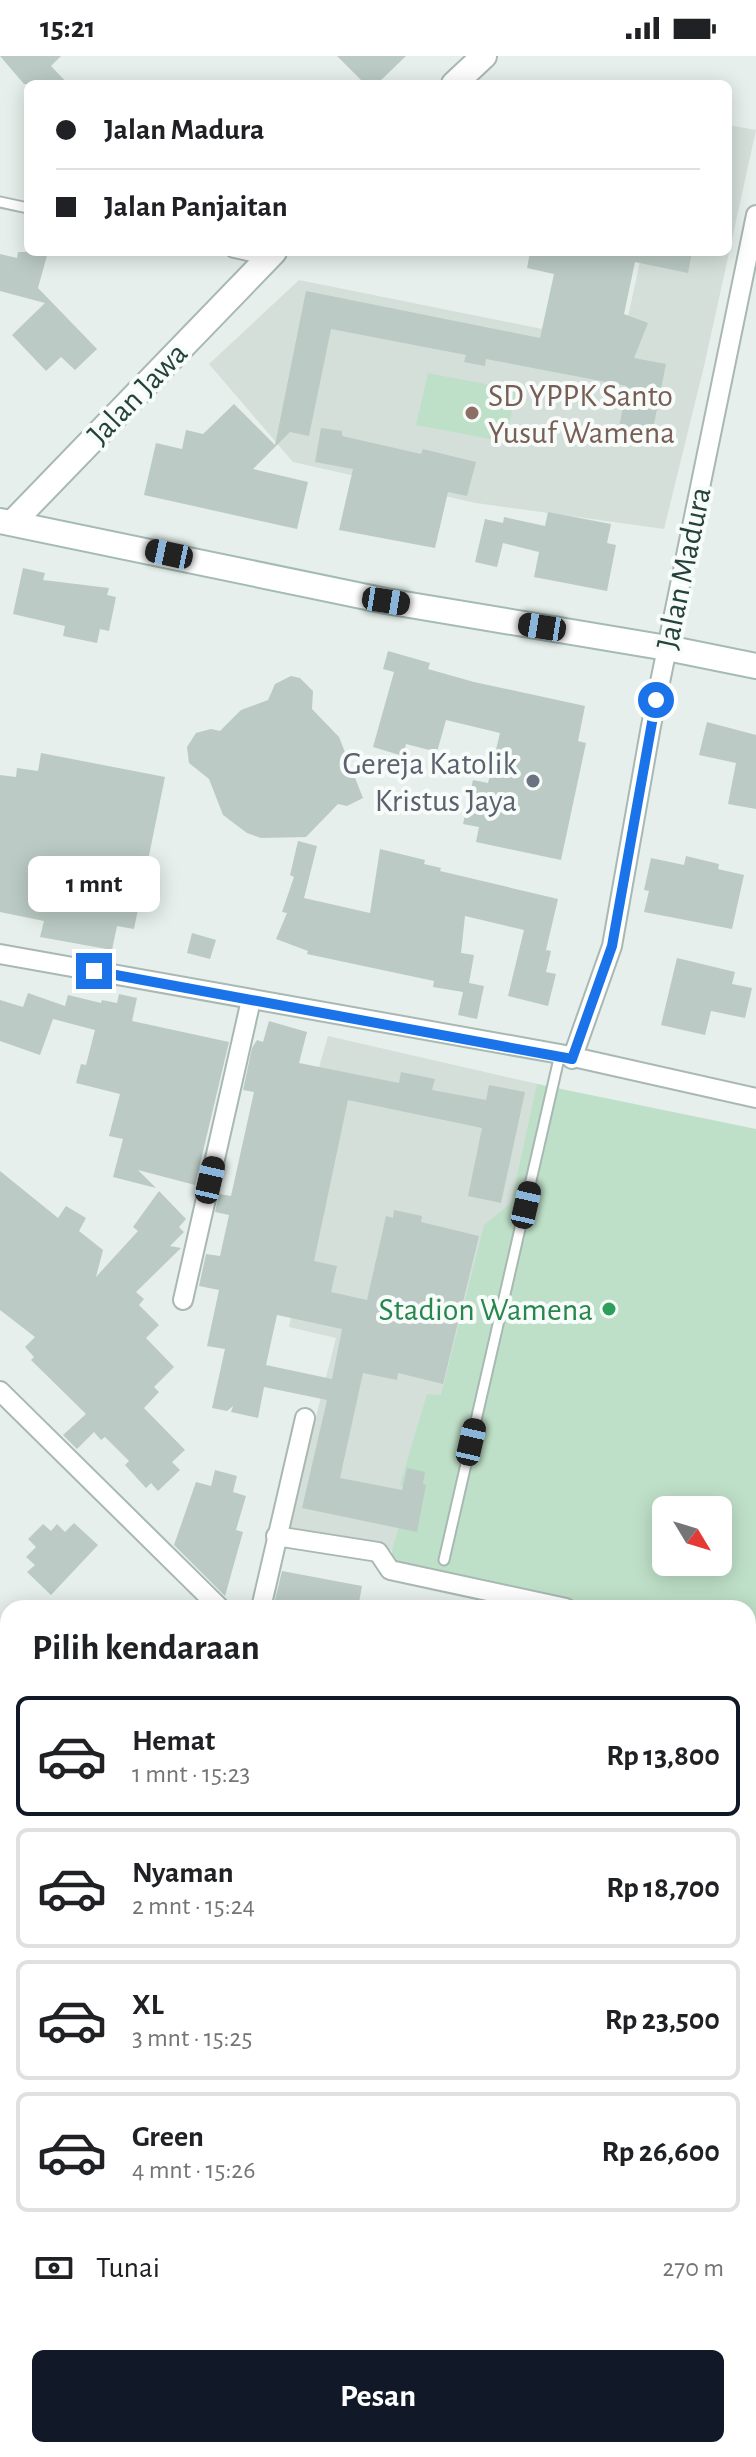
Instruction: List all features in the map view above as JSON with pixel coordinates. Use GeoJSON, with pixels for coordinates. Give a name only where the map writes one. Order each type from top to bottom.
{"type":"FeatureCollection","features":[{"type":"Feature","properties":{"kind":"main road"},"geometry":{"type":"LineString","coordinates":[[458,80],[484,56]]}},
{"type":"Feature","properties":{"kind":"main road","name":"Jalan Jawa"},"geometry":{"type":"LineString","coordinates":[[4,526],[270,256]]}},
{"type":"Feature","properties":{"kind":"main road"},"geometry":{"type":"LineString","coordinates":[[4,526],[386,601],[756,666]]}},
{"type":"Feature","properties":{"kind":"street","name":"Jalan Madura"},"geometry":{"type":"LineString","coordinates":[[566,1056],[612,946],[667,648],[756,215]]}},
{"type":"Feature","properties":{"kind":"street"},"geometry":{"type":"LineString","coordinates":[[0,954],[566,1056],[756,1098]]}},
{"type":"Feature","properties":{"kind":"street"},"geometry":{"type":"LineString","coordinates":[[183,1300],[251,1000]]}},
{"type":"Feature","properties":{"kind":"street"},"geometry":{"type":"LineString","coordinates":[[0,1391],[212,1600]]}},
{"type":"Feature","properties":{"kind":"street"},"geometry":{"type":"LineString","coordinates":[[263,1600],[305,1418]]}},
{"type":"Feature","properties":{"kind":"street"},"geometry":{"type":"LineString","coordinates":[[276,1536],[378,1552],[390,1570],[529,1600]]}},
{"type":"Feature","properties":{"kind":"lane"},"geometry":{"type":"LineString","coordinates":[[0,202],[24,207]]}},
{"type":"Feature","properties":{"kind":"lane"},"geometry":{"type":"LineString","coordinates":[[444,1560],[566,1056]]}},
{"type":"Feature","properties":{"kind":"shaded area","name":"SD YPPK Santo Yusuf Wamena"},"geometry":{"type":"Polygon","coordinates":[[[732,126],[756,130],[732,239],[732,126]]]}},
{"type":"Feature","properties":{"kind":"shaded area","name":"SD YPPK Santo Yusuf Wamena"},"geometry":{"type":"Polygon","coordinates":[[[641,256],[728,256],[664,529],[476,503],[293,462],[209,364],[299,280],[622,345],[641,256]]]}},
{"type":"Feature","properties":{"kind":"shaded area"},"geometry":{"type":"Polygon","coordinates":[[[328,1036],[542,1085],[513,1211],[411,1555],[288,1527],[336,1338],[289,1327],[299,1275],[309,1102],[328,1036]]]}},
{"type":"Feature","properties":{"kind":"green space"},"geometry":{"type":"Polygon","coordinates":[[[428,373],[516,390],[506,442],[416,425],[428,373]]]}},
{"type":"Feature","properties":{"kind":"green space","name":"Stadion Wamena"},"geometry":{"type":"Polygon","coordinates":[[[537,1084],[756,1129],[756,1600],[567,1600],[389,1562],[409,1489],[400,1485],[427,1394],[441,1395],[484,1225],[511,1203],[537,1084]]]}},
{"type":"Feature","properties":{"kind":"building"},"geometry":{"type":"Polygon","coordinates":[[[0,56],[61,56],[51,66],[64,80],[24,80],[24,84],[0,56]]]}},
{"type":"Feature","properties":{"kind":"building"},"geometry":{"type":"Polygon","coordinates":[[[337,56],[406,56],[381,80],[361,80],[337,56]]]}},
{"type":"Feature","properties":{"kind":"building"},"geometry":{"type":"Polygon","coordinates":[[[18,252],[24,252],[24,256],[47,256],[38,288],[97,349],[75,370],[61,357],[46,371],[12,335],[45,303],[0,291],[0,254],[17,258],[18,252]]]}},
{"type":"Feature","properties":{"kind":"building"},"geometry":{"type":"Polygon","coordinates":[[[529,256],[691,256],[688,273],[635,262],[624,314],[648,323],[634,358],[666,364],[650,444],[617,438],[627,386],[486,359],[485,366],[464,362],[466,355],[331,329],[309,436],[290,432],[253,469],[308,482],[297,529],[144,495],[156,443],[182,449],[186,430],[203,434],[234,404],[275,445],[306,291],[540,338],[554,274],[527,268],[529,256]]]}},
{"type":"Feature","properties":{"kind":"building"},"geometry":{"type":"Polygon","coordinates":[[[321,428],[342,431],[342,436],[421,454],[423,449],[476,462],[467,496],[448,492],[435,548],[339,530],[353,469],[315,462],[321,428]]]}},
{"type":"Feature","properties":{"kind":"building"},"geometry":{"type":"Polygon","coordinates":[[[548,512],[611,524],[607,543],[616,545],[607,591],[534,577],[539,552],[503,543],[497,567],[475,562],[485,519],[503,523],[504,517],[545,526],[548,512]]]}},
{"type":"Feature","properties":{"kind":"building"},"geometry":{"type":"Polygon","coordinates":[[[23,568],[45,573],[43,580],[109,588],[107,595],[116,597],[109,631],[100,629],[97,643],[63,636],[65,626],[13,614],[23,568]]]}},
{"type":"Feature","properties":{"kind":"building"},"geometry":{"type":"Polygon","coordinates":[[[388,651],[430,663],[428,669],[474,682],[585,706],[578,741],[586,743],[561,860],[476,842],[479,827],[463,824],[473,780],[488,783],[500,733],[446,720],[437,752],[406,744],[403,756],[373,747],[394,672],[383,669],[388,651]]]}},
{"type":"Feature","properties":{"kind":"building"},"geometry":{"type":"Polygon","coordinates":[[[291,676],[300,678],[313,691],[312,709],[339,737],[363,798],[347,806],[338,804],[306,837],[261,838],[247,833],[223,815],[209,779],[189,763],[187,747],[196,733],[211,729],[220,731],[241,710],[268,700],[275,684],[291,676]]]}},
{"type":"Feature","properties":{"kind":"building"},"geometry":{"type":"Polygon","coordinates":[[[707,722],[756,735],[756,809],[728,804],[736,763],[699,755],[707,722]]]}},
{"type":"Feature","properties":{"kind":"building"},"geometry":{"type":"Polygon","coordinates":[[[41,753],[165,777],[134,929],[117,926],[112,950],[40,937],[44,921],[0,912],[0,775],[16,777],[17,768],[38,771],[41,753]]]}},
{"type":"Feature","properties":{"kind":"building"},"geometry":{"type":"Polygon","coordinates":[[[298,841],[317,846],[304,898],[370,913],[380,849],[425,860],[424,864],[441,868],[440,871],[558,899],[546,950],[551,951],[546,972],[556,974],[548,1006],[508,996],[524,930],[465,916],[461,953],[474,955],[469,983],[484,986],[477,1019],[458,1015],[463,992],[433,987],[434,981],[307,954],[308,951],[276,939],[287,913],[282,912],[294,877],[290,875],[298,841]]]}},
{"type":"Feature","properties":{"kind":"building"},"geometry":{"type":"Polygon","coordinates":[[[686,856],[719,864],[718,869],[744,875],[732,929],[644,912],[649,891],[644,890],[651,858],[684,865],[686,856]]]}},
{"type":"Feature","properties":{"kind":"building"},"geometry":{"type":"Polygon","coordinates":[[[192,933],[216,940],[210,959],[187,953],[192,933]]]}},
{"type":"Feature","properties":{"kind":"building"},"geometry":{"type":"Polygon","coordinates":[[[677,958],[735,972],[732,984],[752,988],[745,1018],[711,1011],[705,1035],[661,1025],[677,958]]]}},
{"type":"Feature","properties":{"kind":"building"},"geometry":{"type":"Polygon","coordinates":[[[28,993],[65,1006],[68,995],[101,1003],[102,1000],[117,1003],[119,994],[137,998],[132,1021],[229,1042],[195,1185],[138,1170],[156,1188],[113,1177],[123,1139],[109,1136],[120,1094],[76,1083],[81,1064],[86,1065],[95,1030],[53,1019],[40,1055],[0,1041],[0,1000],[23,1007],[28,993]]]}},
{"type":"Feature","properties":{"kind":"building"},"geometry":{"type":"Polygon","coordinates":[[[269,1021],[307,1032],[299,1063],[399,1083],[401,1072],[435,1079],[432,1090],[486,1100],[489,1085],[525,1092],[501,1203],[468,1196],[482,1128],[348,1100],[314,1261],[337,1266],[331,1292],[367,1300],[386,1216],[393,1218],[394,1210],[422,1216],[421,1222],[479,1236],[443,1384],[398,1373],[397,1380],[363,1373],[340,1478],[402,1490],[407,1468],[425,1472],[423,1484],[426,1485],[417,1532],[302,1508],[327,1400],[264,1387],[258,1418],[231,1412],[233,1406],[227,1411],[212,1408],[225,1349],[207,1346],[219,1290],[199,1286],[206,1254],[220,1256],[229,1215],[215,1212],[219,1194],[231,1196],[254,1092],[243,1090],[252,1048],[257,1040],[263,1042],[269,1021]],[[277,1315],[266,1365],[332,1379],[342,1329],[277,1315]]]}},
{"type":"Feature","properties":{"kind":"building"},"geometry":{"type":"Polygon","coordinates":[[[0,1171],[58,1218],[66,1206],[86,1218],[79,1231],[103,1250],[96,1277],[138,1231],[133,1227],[159,1191],[186,1219],[179,1227],[184,1232],[170,1246],[181,1248],[136,1292],[144,1299],[139,1305],[159,1325],[146,1338],[174,1367],[154,1387],[159,1392],[144,1408],[185,1450],[172,1462],[180,1470],[158,1491],[151,1483],[146,1488],[125,1465],[129,1461],[105,1437],[101,1440],[94,1432],[77,1449],[63,1435],[86,1414],[31,1360],[34,1357],[25,1347],[35,1337],[0,1310],[0,1171]]]}},
{"type":"Feature","properties":{"kind":"building"},"geometry":{"type":"Polygon","coordinates":[[[215,1470],[237,1476],[233,1492],[246,1496],[236,1530],[243,1532],[225,1596],[174,1545],[196,1482],[211,1486],[215,1470]]]}},
{"type":"Feature","properties":{"kind":"building"},"geometry":{"type":"Polygon","coordinates":[[[74,1523],[98,1545],[51,1595],[27,1572],[35,1565],[26,1557],[36,1547],[28,1539],[43,1524],[51,1531],[57,1524],[65,1532],[74,1523]]]}},
{"type":"Feature","properties":{"kind":"building"},"geometry":{"type":"Polygon","coordinates":[[[282,1571],[362,1586],[359,1600],[275,1600],[282,1571]]]}},
{"type":"Feature","properties":{"kind":"place","name":"SD YPPK Santo Yusuf Wamena"},"geometry":{"type":"Point","coordinates":[472,413]}},
{"type":"Feature","properties":{"kind":"place","name":"Gereja Katolik Kristus Jaya"},"geometry":{"type":"Point","coordinates":[533,781]}},
{"type":"Feature","properties":{"kind":"place","name":"Stadion Wamena"},"geometry":{"type":"Point","coordinates":[609,1309]}},
{"type":"Feature","properties":{"kind":"route"},"geometry":{"type":"LineString","coordinates":[[94,971],[560,1054],[572,1059],[612,946],[656,700]]}}]}
